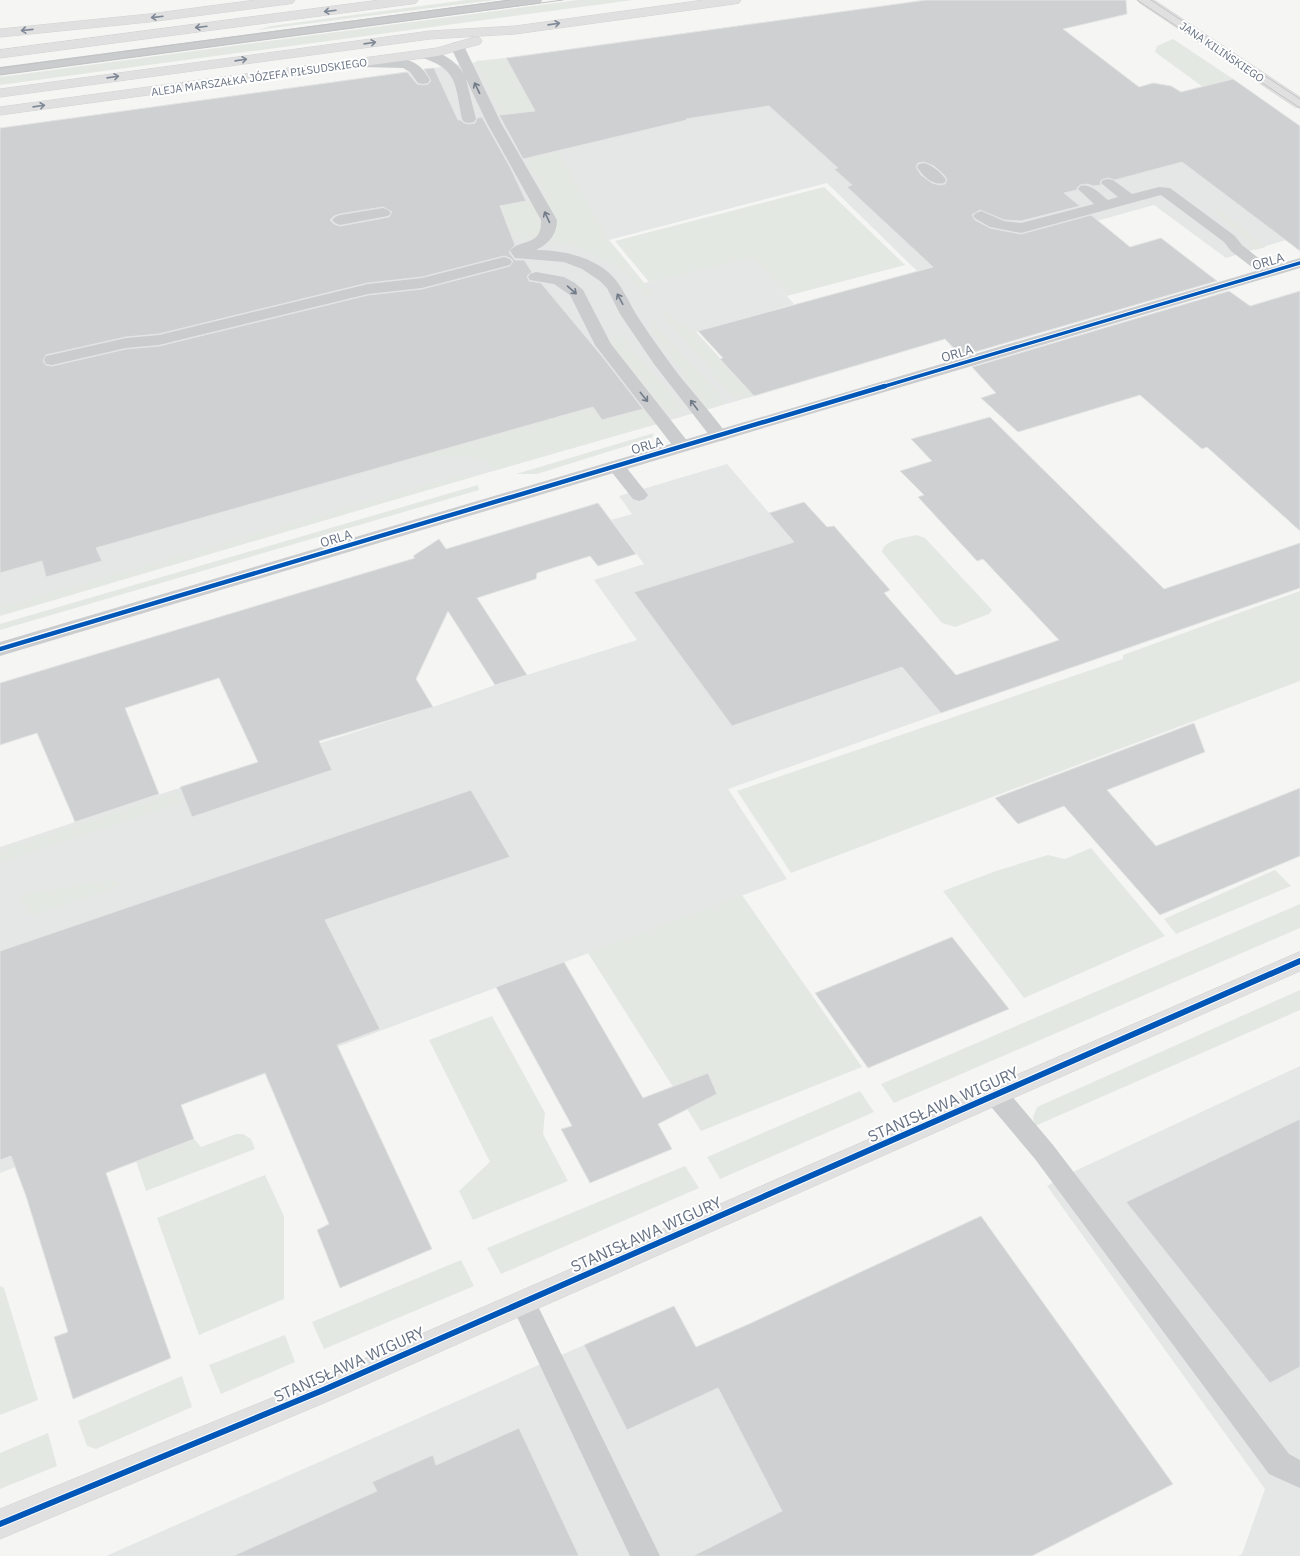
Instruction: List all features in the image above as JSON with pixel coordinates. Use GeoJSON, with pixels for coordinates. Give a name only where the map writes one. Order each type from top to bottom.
{"type":"FeatureCollection","features":[{"type":"Feature","properties":{"kind":"main road"},"geometry":{"type":"LineString","coordinates":[[0,33],[149,18],[288,0]]}},
{"type":"Feature","properties":{"kind":"main road"},"geometry":{"type":"LineString","coordinates":[[0,54],[411,0]]}},
{"type":"Feature","properties":{"kind":"main road","name":"ALEJA MARSZAŁKA JÓZEFA PIŁSUDSKIEGO"},"geometry":{"type":"LineString","coordinates":[[0,92],[430,35],[515,30],[734,0]]}},
{"type":"Feature","properties":{"kind":"main road","name":"JANA KILIŃSKIEGO"},"geometry":{"type":"LineString","coordinates":[[1145,0],[1300,104]]}},
{"type":"Feature","properties":{"kind":"main road","name":"ALEJA MARSZAŁKA JÓZEFA PIŁSUDSKIEGO"},"geometry":{"type":"LineString","coordinates":[[0,111],[438,52],[515,30]]}},
{"type":"Feature","properties":{"kind":"main road","name":"STANISŁAWA WIGURY"},"geometry":{"type":"LineString","coordinates":[[0,1524],[321,1391],[1300,961]]}},
{"type":"Feature","properties":{"kind":"street","name":"ORLA"},"geometry":{"type":"LineString","coordinates":[[0,649],[1300,263]]}},
{"type":"Feature","properties":{"kind":"lane"},"geometry":{"type":"LineString","coordinates":[[0,71],[536,0]]}},
{"type":"Feature","properties":{"kind":"lane"},"geometry":{"type":"LineString","coordinates":[[457,46],[494,123],[549,220],[550,226],[547,235],[535,245],[519,253],[546,254],[566,258],[581,263],[607,278],[653,352],[719,436]]}},
{"type":"Feature","properties":{"kind":"lane"},"geometry":{"type":"LineString","coordinates":[[424,54],[443,61],[453,68],[457,75],[469,119]]}},
{"type":"Feature","properties":{"kind":"lane"},"geometry":{"type":"LineString","coordinates":[[361,63],[399,63],[411,66],[417,70],[423,80]]}},
{"type":"Feature","properties":{"kind":"lane"},"geometry":{"type":"LineString","coordinates":[[924,167],[938,180]]}},
{"type":"Feature","properties":{"kind":"lane"},"geometry":{"type":"LineString","coordinates":[[1108,183],[1128,199]]}},
{"type":"Feature","properties":{"kind":"lane"},"geometry":{"type":"LineString","coordinates":[[1085,189],[1104,205]]}},
{"type":"Feature","properties":{"kind":"lane"},"geometry":{"type":"LineString","coordinates":[[981,216],[991,223],[1001,226],[1020,228],[1104,205],[1159,191],[1165,191],[1230,239],[1236,248],[1268,272]]}},
{"type":"Feature","properties":{"kind":"lane"},"geometry":{"type":"LineString","coordinates":[[340,220],[383,213]]}},
{"type":"Feature","properties":{"kind":"lane"},"geometry":{"type":"LineString","coordinates":[[52,360],[126,343],[159,340],[368,289],[422,283],[504,262]]}},
{"type":"Feature","properties":{"kind":"lane"},"geometry":{"type":"LineString","coordinates":[[536,277],[558,280],[569,286],[577,293],[603,345],[682,446]]}},
{"type":"Feature","properties":{"kind":"lane"},"geometry":{"type":"LineString","coordinates":[[616,466],[639,494]]}},
{"type":"Feature","properties":{"kind":"lane"},"geometry":{"type":"LineString","coordinates":[[996,1095],[1044,1152],[1279,1464],[1300,1474]]}},
{"type":"Feature","properties":{"kind":"lane"},"geometry":{"type":"LineString","coordinates":[[523,1302],[645,1556]]}},
{"type":"Feature","properties":{"kind":"shaded area"},"geometry":{"type":"Polygon","coordinates":[[[466,0],[495,0],[257,30],[271,26],[466,0]]]}},
{"type":"Feature","properties":{"kind":"shaded area"},"geometry":{"type":"Polygon","coordinates":[[[577,0],[633,0],[0,85],[0,77],[577,0]]]}},
{"type":"Feature","properties":{"kind":"shaded area"},"geometry":{"type":"Polygon","coordinates":[[[807,16],[857,78],[1181,92],[1286,240],[1226,258],[1154,205],[917,271],[827,183],[609,240],[644,283],[752,256],[794,304],[696,332],[754,396],[0,613],[0,128],[506,58],[558,150],[609,44],[807,16]]]}},
{"type":"Feature","properties":{"kind":"shaded area"},"geometry":{"type":"Polygon","coordinates":[[[1173,39],[1233,79],[1203,87],[1155,52],[1157,46],[1173,39]]]}},
{"type":"Feature","properties":{"kind":"shaded area"},"geometry":{"type":"Polygon","coordinates":[[[506,58],[609,240],[654,295],[644,297],[634,283],[621,271],[605,260],[587,252],[568,245],[549,241],[530,239],[513,240],[497,206],[548,198],[477,68],[476,61],[506,58]]]}},
{"type":"Feature","properties":{"kind":"shaded area"},"geometry":{"type":"Polygon","coordinates":[[[824,187],[905,265],[787,296],[752,257],[649,282],[615,241],[824,187]]]}},
{"type":"Feature","properties":{"kind":"shaded area"},"geometry":{"type":"Polygon","coordinates":[[[1215,206],[1266,247],[1255,250],[1242,235],[1216,213],[1214,208],[1215,206]]]}},
{"type":"Feature","properties":{"kind":"shaded area"},"geometry":{"type":"Polygon","coordinates":[[[666,309],[679,324],[696,332],[754,396],[735,400],[661,313],[666,309]]]}},
{"type":"Feature","properties":{"kind":"shaded area"},"geometry":{"type":"Polygon","coordinates":[[[654,322],[727,403],[708,409],[698,400],[681,371],[654,335],[652,329],[654,322]]]}},
{"type":"Feature","properties":{"kind":"shaded area"},"geometry":{"type":"Polygon","coordinates":[[[619,335],[622,336],[684,409],[669,414],[615,351],[612,339],[619,335]]]}},
{"type":"Feature","properties":{"kind":"shaded area"},"geometry":{"type":"Polygon","coordinates":[[[593,407],[602,420],[645,408],[657,424],[496,470],[484,460],[478,458],[464,456],[429,457],[426,454],[593,407]]]}},
{"type":"Feature","properties":{"kind":"shaded area"},"geometry":{"type":"Polygon","coordinates":[[[654,433],[652,438],[537,474],[516,474],[654,433]]]}},
{"type":"Feature","properties":{"kind":"shaded area"},"geometry":{"type":"Polygon","coordinates":[[[727,464],[941,713],[728,789],[787,879],[0,1173],[0,847],[637,640],[594,580],[644,564],[611,520],[632,514],[619,496],[727,464]]]}},
{"type":"Feature","properties":{"kind":"shaded area"},"geometry":{"type":"Polygon","coordinates":[[[464,474],[472,477],[0,616],[0,607],[464,474]]]}},
{"type":"Feature","properties":{"kind":"shaded area"},"geometry":{"type":"Polygon","coordinates":[[[478,485],[479,490],[0,630],[0,624],[478,485]]]}},
{"type":"Feature","properties":{"kind":"shaded area"},"geometry":{"type":"Polygon","coordinates":[[[916,535],[925,538],[992,610],[989,614],[955,627],[942,623],[882,552],[887,544],[891,542],[916,535]]]}},
{"type":"Feature","properties":{"kind":"shaded area"},"geometry":{"type":"Polygon","coordinates":[[[1300,591],[1300,681],[791,873],[737,791],[1123,659],[1123,655],[1300,591]]]}},
{"type":"Feature","properties":{"kind":"shaded area"},"geometry":{"type":"Polygon","coordinates":[[[178,792],[183,803],[0,862],[0,851],[178,792]]]}},
{"type":"Feature","properties":{"kind":"shaded area"},"geometry":{"type":"Polygon","coordinates":[[[1091,848],[1165,936],[1024,998],[943,891],[996,871],[1048,855],[1065,859],[1091,848]]]}},
{"type":"Feature","properties":{"kind":"shaded area"},"geometry":{"type":"Polygon","coordinates":[[[1275,870],[1291,886],[1176,934],[1164,919],[1275,870]]]}},
{"type":"Feature","properties":{"kind":"shaded area"},"geometry":{"type":"Polygon","coordinates":[[[111,880],[124,885],[29,916],[20,895],[111,880]]]}},
{"type":"Feature","properties":{"kind":"shaded area"},"geometry":{"type":"Polygon","coordinates":[[[742,895],[862,1067],[701,1131],[588,953],[742,895]]]}},
{"type":"Feature","properties":{"kind":"shaded area"},"geometry":{"type":"Polygon","coordinates":[[[1300,904],[1300,928],[894,1103],[881,1084],[1300,904]]]}},
{"type":"Feature","properties":{"kind":"shaded area"},"geometry":{"type":"Polygon","coordinates":[[[1300,990],[1300,1010],[1035,1126],[1033,1117],[1037,1107],[1300,990]]]}},
{"type":"Feature","properties":{"kind":"shaded area"},"geometry":{"type":"Polygon","coordinates":[[[492,1016],[545,1113],[543,1134],[568,1181],[473,1220],[459,1191],[490,1162],[429,1040],[492,1016]]]}},
{"type":"Feature","properties":{"kind":"shaded area"},"geometry":{"type":"Polygon","coordinates":[[[1300,1066],[1300,1556],[1238,1556],[1242,1554],[1265,1489],[1047,1186],[1062,1177],[1300,1066]]]}},
{"type":"Feature","properties":{"kind":"shaded area"},"geometry":{"type":"Polygon","coordinates":[[[860,1091],[874,1112],[720,1179],[707,1157],[860,1091]]]}},
{"type":"Feature","properties":{"kind":"shaded area"},"geometry":{"type":"Polygon","coordinates":[[[236,1134],[243,1134],[251,1139],[255,1149],[146,1191],[136,1161],[194,1139],[201,1147],[236,1134]]]}},
{"type":"Feature","properties":{"kind":"shaded area"},"geometry":{"type":"Polygon","coordinates":[[[685,1166],[699,1188],[501,1274],[487,1248],[685,1166]]]}},
{"type":"Feature","properties":{"kind":"shaded area"},"geometry":{"type":"Polygon","coordinates":[[[265,1175],[284,1216],[284,1299],[199,1335],[157,1218],[265,1175]]]}},
{"type":"Feature","properties":{"kind":"shaded area"},"geometry":{"type":"Polygon","coordinates":[[[461,1260],[474,1286],[324,1349],[312,1322],[461,1260]]]}},
{"type":"Feature","properties":{"kind":"shaded area"},"geometry":{"type":"Polygon","coordinates":[[[0,1286],[4,1288],[38,1400],[0,1415],[0,1286]]]}},
{"type":"Feature","properties":{"kind":"shaded area"},"geometry":{"type":"Polygon","coordinates":[[[285,1335],[295,1362],[221,1394],[209,1365],[285,1335]]]}},
{"type":"Feature","properties":{"kind":"shaded area"},"geometry":{"type":"Polygon","coordinates":[[[584,1345],[627,1430],[718,1388],[782,1511],[693,1556],[106,1556],[584,1345]]]}},
{"type":"Feature","properties":{"kind":"shaded area"},"geometry":{"type":"Polygon","coordinates":[[[182,1376],[192,1407],[96,1449],[87,1446],[78,1421],[182,1376]]]}},
{"type":"Feature","properties":{"kind":"shaded area"},"geometry":{"type":"Polygon","coordinates":[[[48,1433],[57,1466],[0,1489],[0,1453],[48,1433]]]}},
{"type":"Feature","properties":{"kind":"building"},"geometry":{"type":"Polygon","coordinates":[[[926,0],[1126,0],[1127,14],[1063,29],[1139,87],[1153,83],[1171,86],[1181,92],[1233,79],[1300,126],[1300,251],[1182,162],[1115,180],[1108,178],[1103,179],[1100,182],[1101,185],[1080,185],[1077,190],[1064,193],[1080,206],[1021,221],[1004,220],[980,210],[972,215],[975,220],[990,228],[1021,234],[1091,215],[1130,247],[1161,238],[1217,281],[961,356],[945,339],[754,396],[720,359],[723,358],[698,331],[933,267],[847,187],[852,185],[834,169],[838,168],[769,106],[686,119],[687,120],[523,159],[499,115],[535,111],[506,58],[926,0]],[[924,162],[918,163],[916,167],[921,175],[932,183],[940,185],[945,184],[947,179],[934,166],[924,162]]]}},
{"type":"Feature","properties":{"kind":"building"},"geometry":{"type":"Polygon","coordinates":[[[434,68],[458,120],[469,124],[475,123],[477,118],[482,117],[510,167],[526,201],[500,206],[515,245],[509,252],[515,260],[524,260],[532,272],[527,276],[529,281],[541,283],[605,360],[643,409],[602,420],[593,407],[96,548],[102,561],[46,577],[42,561],[0,573],[0,128],[407,72],[417,84],[423,85],[428,84],[431,81],[424,69],[434,68]],[[383,207],[340,214],[334,216],[330,220],[334,224],[340,226],[389,217],[392,212],[383,207]],[[504,256],[422,277],[368,283],[159,334],[126,337],[46,355],[43,361],[46,365],[52,366],[126,349],[159,346],[368,295],[422,289],[510,266],[513,261],[504,256]]]}},
{"type":"Feature","properties":{"kind":"building"},"geometry":{"type":"Polygon","coordinates":[[[1229,291],[1250,306],[1300,291],[1300,531],[1207,447],[1202,449],[1140,395],[1018,432],[981,398],[996,393],[972,367],[1229,291]]]}},
{"type":"Feature","properties":{"kind":"building"},"geometry":{"type":"Polygon","coordinates":[[[990,417],[1164,589],[1300,543],[1300,588],[941,713],[902,667],[732,726],[634,592],[794,542],[769,513],[804,502],[827,527],[834,526],[890,590],[884,593],[956,675],[1059,640],[983,559],[977,561],[918,497],[924,495],[900,471],[932,461],[911,439],[990,417]]]}},
{"type":"Feature","properties":{"kind":"building"},"geometry":{"type":"Polygon","coordinates":[[[598,503],[636,554],[598,566],[590,556],[537,573],[536,579],[477,598],[527,675],[495,685],[448,611],[416,679],[433,707],[319,741],[332,770],[192,817],[180,787],[258,762],[219,678],[125,708],[159,794],[75,822],[37,733],[0,745],[0,683],[415,558],[413,556],[439,539],[446,549],[598,503]]]}},
{"type":"Feature","properties":{"kind":"building"},"geometry":{"type":"Polygon","coordinates":[[[1194,723],[1205,752],[1107,790],[1156,846],[1300,788],[1300,856],[1160,915],[1064,806],[1018,824],[995,798],[1194,723]]]}},
{"type":"Feature","properties":{"kind":"building"},"geometry":{"type":"Polygon","coordinates":[[[471,790],[510,857],[325,920],[380,1029],[337,1045],[432,1249],[340,1288],[317,1230],[329,1224],[265,1073],[181,1105],[194,1139],[106,1173],[171,1358],[73,1399],[54,1337],[68,1332],[26,1196],[11,1156],[0,1160],[0,951],[471,790]]]}},
{"type":"Feature","properties":{"kind":"building"},"geometry":{"type":"Polygon","coordinates":[[[952,937],[1009,1009],[868,1068],[815,993],[952,937]]]}},
{"type":"Feature","properties":{"kind":"building"},"geometry":{"type":"Polygon","coordinates":[[[564,962],[643,1098],[708,1073],[717,1094],[658,1124],[672,1149],[590,1183],[561,1129],[572,1126],[496,987],[564,962]]]}},
{"type":"Feature","properties":{"kind":"building"},"geometry":{"type":"Polygon","coordinates":[[[1300,1119],[1300,1367],[1270,1383],[1126,1202],[1300,1119]]]}},
{"type":"Feature","properties":{"kind":"building"},"geometry":{"type":"Polygon","coordinates":[[[981,1216],[1173,1484],[1032,1556],[693,1556],[782,1511],[718,1388],[627,1430],[584,1345],[674,1306],[696,1347],[749,1324],[981,1216]]]}},
{"type":"Feature","properties":{"kind":"building"},"geometry":{"type":"Polygon","coordinates":[[[519,1428],[579,1556],[233,1556],[377,1491],[372,1482],[433,1455],[436,1465],[519,1428]]]}},
{"type":"Feature","properties":{"kind":"tram line"},"geometry":{"type":"LineString","coordinates":[[0,68],[510,0]]}},
{"type":"Feature","properties":{"kind":"tram line"},"geometry":{"type":"LineString","coordinates":[[0,75],[563,0]]}},
{"type":"Feature","properties":{"kind":"tram line"},"geometry":{"type":"LineString","coordinates":[[1137,0],[1300,108]]}},
{"type":"Feature","properties":{"kind":"tram line"},"geometry":{"type":"LineString","coordinates":[[1151,0],[1300,99]]}},
{"type":"Feature","properties":{"kind":"cycle path"},"geometry":{"type":"LineString","coordinates":[[0,649],[1300,263]]}},
{"type":"Feature","properties":{"kind":"cycle path"},"geometry":{"type":"LineString","coordinates":[[0,1524],[321,1391],[1300,961]]}}]}
